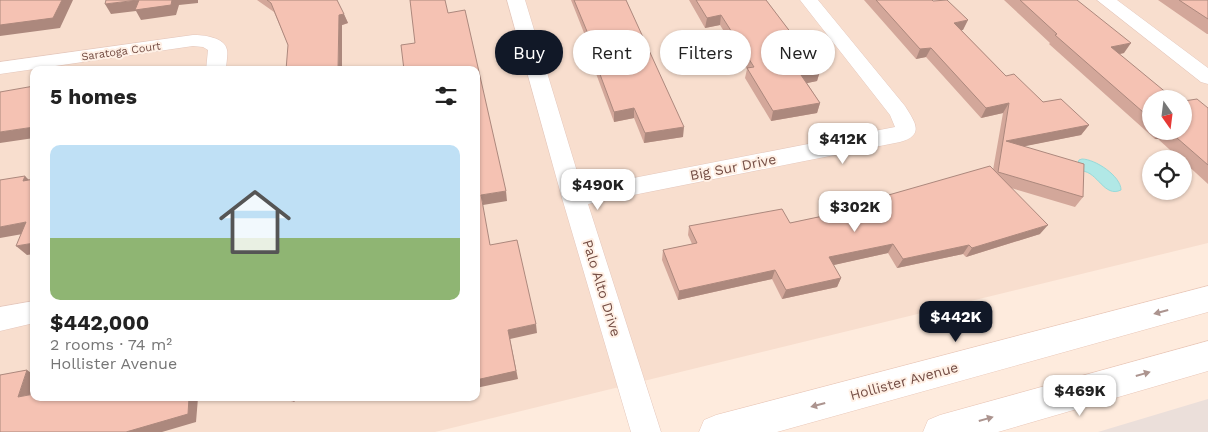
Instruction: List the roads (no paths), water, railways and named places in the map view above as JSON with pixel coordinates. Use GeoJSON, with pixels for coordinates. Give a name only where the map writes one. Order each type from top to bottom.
{"type":"FeatureCollection","features":[{"type":"Feature","properties":{"kind":"main road","name":"Hollister Avenue"},"geometry":{"type":"LineString","coordinates":[[716,432],[1208,299]]}},
{"type":"Feature","properties":{"kind":"main road"},"geometry":{"type":"LineString","coordinates":[[940,432],[1208,356]]}},
{"type":"Feature","properties":{"kind":"street","name":"Palo Alto Drive"},"geometry":{"type":"LineString","coordinates":[[516,0],[574,198],[646,432]]}},
{"type":"Feature","properties":{"kind":"street","name":"Big Sur Drive"},"geometry":{"type":"LineString","coordinates":[[574,198],[900,135],[906,130],[906,124],[898,111],[809,0]]}},
{"type":"Feature","properties":{"kind":"street"},"geometry":{"type":"LineString","coordinates":[[1106,0],[1208,78]]}},
{"type":"Feature","properties":{"kind":"street","name":"Saratoga Court"},"geometry":{"type":"LineString","coordinates":[[0,68],[198,41],[214,44],[218,48],[216,66]]}},
{"type":"Feature","properties":{"kind":"street"},"geometry":{"type":"LineString","coordinates":[[0,319],[30,313]]}},
{"type":"Feature","properties":{"kind":"water"},"geometry":{"type":"Polygon","coordinates":[[[1082,159],[1094,162],[1106,169],[1117,179],[1121,190],[1110,191],[1088,172],[1082,171],[1078,163],[1082,159]]]}}]}
